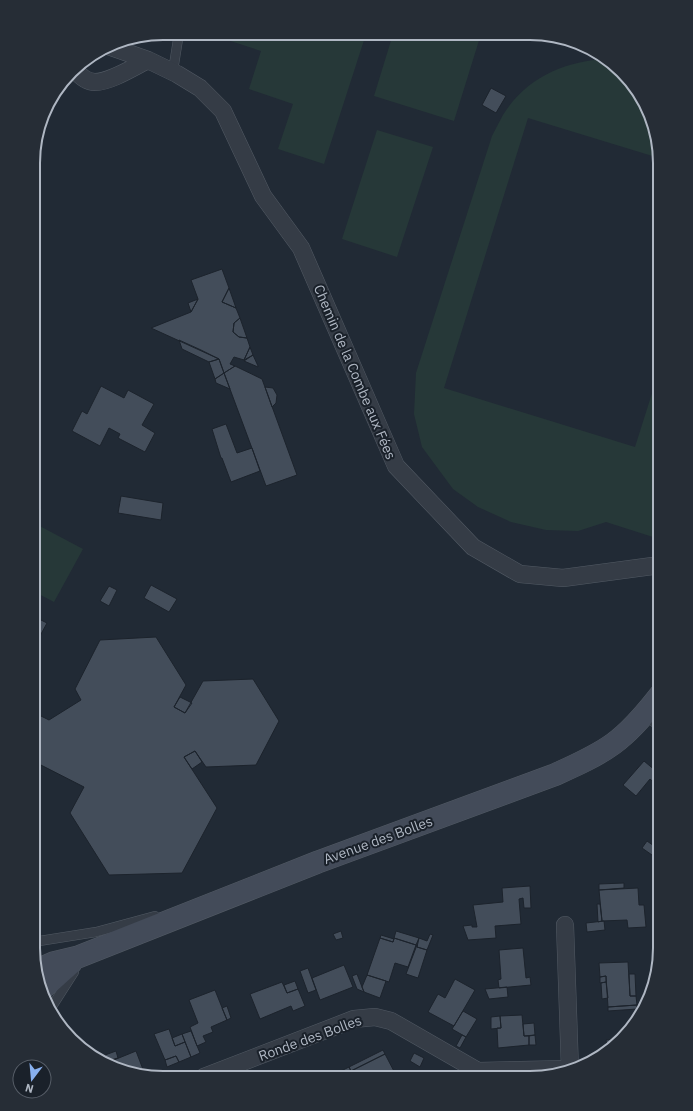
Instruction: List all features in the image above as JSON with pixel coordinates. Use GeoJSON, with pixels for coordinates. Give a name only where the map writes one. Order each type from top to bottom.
{"type":"FeatureCollection","features":[{"type":"Feature","properties":{"kind":"main road","name":"Avenue des Bolles"},"geometry":{"type":"LineString","coordinates":[[42,968],[53,963],[83,955],[318,862],[554,775],[590,758],[614,744],[653,712]]}},
{"type":"Feature","properties":{"kind":"main road","name":"Avenue des Bolles"},"geometry":{"type":"LineString","coordinates":[[46,985],[54,977],[83,955]]}},
{"type":"Feature","properties":{"kind":"street","name":"Chemin de la Combe aux Fées"},"geometry":{"type":"LineString","coordinates":[[116,49],[173,71],[200,88],[223,111],[263,196],[301,248],[396,466],[473,547],[520,574],[563,578],[653,566]]}},
{"type":"Feature","properties":{"kind":"street"},"geometry":{"type":"LineString","coordinates":[[78,74],[81,77],[95,82],[128,70],[148,60]]}},
{"type":"Feature","properties":{"kind":"street"},"geometry":{"type":"LineString","coordinates":[[565,924],[570,1064]]}},
{"type":"Feature","properties":{"kind":"street","name":"Ronde des Bolles"},"geometry":{"type":"LineString","coordinates":[[220,1071],[354,1019],[375,1017],[391,1021],[471,1071]]}},
{"type":"Feature","properties":{"kind":"lane"},"geometry":{"type":"LineString","coordinates":[[173,71],[178,40]]}},
{"type":"Feature","properties":{"kind":"lane"},"geometry":{"type":"LineString","coordinates":[[40,941],[96,932],[168,913],[188,913]]}},
{"type":"Feature","properties":{"kind":"lane"},"geometry":{"type":"LineString","coordinates":[[53,1004],[83,955]]}},
{"type":"Feature","properties":{"kind":"shaded area"},"geometry":{"type":"Polygon","coordinates":[[[227,40],[364,40],[324,164],[278,149],[293,104],[249,89],[261,51],[227,40]]]}},
{"type":"Feature","properties":{"kind":"shaded area"},"geometry":{"type":"Polygon","coordinates":[[[391,40],[479,40],[454,121],[374,96],[391,40]]]}},
{"type":"Feature","properties":{"kind":"shaded area"},"geometry":{"type":"Polygon","coordinates":[[[597,60],[605,65],[628,88],[637,101],[644,116],[651,139],[653,156],[528,118],[444,388],[635,447],[653,390],[653,537],[606,522],[578,531],[546,530],[511,522],[478,507],[453,489],[422,447],[414,414],[416,373],[492,136],[507,109],[516,97],[538,79],[550,72],[597,60]]]}},
{"type":"Feature","properties":{"kind":"shaded area"},"geometry":{"type":"Polygon","coordinates":[[[377,130],[433,147],[397,257],[342,239],[377,130]]]}},
{"type":"Feature","properties":{"kind":"shaded area"},"geometry":{"type":"Polygon","coordinates":[[[40,526],[83,549],[54,602],[40,595],[40,526]]]}},
{"type":"Feature","properties":{"kind":"building"},"geometry":{"type":"Polygon","coordinates":[[[491,88],[506,96],[496,113],[482,105],[491,88]]]}},
{"type":"Feature","properties":{"kind":"building"},"geometry":{"type":"Polygon","coordinates":[[[222,269],[229,288],[222,302],[236,308],[240,318],[234,323],[233,332],[239,337],[247,338],[250,347],[244,360],[234,357],[230,364],[235,366],[224,373],[219,359],[151,328],[191,312],[198,299],[191,280],[222,269]]]}},
{"type":"Feature","properties":{"kind":"building"},"geometry":{"type":"Polygon","coordinates":[[[229,288],[236,308],[222,302],[229,288]]]}},
{"type":"Feature","properties":{"kind":"building"},"geometry":{"type":"Polygon","coordinates":[[[198,299],[191,312],[188,303],[198,299]]]}},
{"type":"Feature","properties":{"kind":"building"},"geometry":{"type":"Polygon","coordinates":[[[240,318],[247,338],[239,337],[233,332],[234,323],[240,318]]]}},
{"type":"Feature","properties":{"kind":"building"},"geometry":{"type":"Polygon","coordinates":[[[179,340],[219,359],[209,362],[182,349],[179,340]]]}},
{"type":"Feature","properties":{"kind":"building"},"geometry":{"type":"Polygon","coordinates":[[[250,347],[253,355],[244,360],[250,347]]]}},
{"type":"Feature","properties":{"kind":"building"},"geometry":{"type":"Polygon","coordinates":[[[253,355],[258,366],[258,367],[244,361],[253,355]]]}},
{"type":"Feature","properties":{"kind":"building"},"geometry":{"type":"Polygon","coordinates":[[[219,359],[224,373],[215,379],[209,362],[219,359]]]}},
{"type":"Feature","properties":{"kind":"building"},"geometry":{"type":"Polygon","coordinates":[[[235,366],[262,379],[297,475],[266,486],[224,373],[235,366]]]}},
{"type":"Feature","properties":{"kind":"building"},"geometry":{"type":"Polygon","coordinates":[[[224,373],[230,389],[216,383],[215,379],[224,373]]]}},
{"type":"Feature","properties":{"kind":"building"},"geometry":{"type":"Polygon","coordinates":[[[101,386],[124,398],[128,390],[154,404],[142,425],[155,433],[145,452],[118,438],[120,434],[109,428],[100,446],[72,431],[82,411],[87,414],[101,386]]]}},
{"type":"Feature","properties":{"kind":"building"},"geometry":{"type":"Polygon","coordinates":[[[265,387],[273,388],[277,395],[276,403],[272,407],[265,387]]]}},
{"type":"Feature","properties":{"kind":"building"},"geometry":{"type":"Polygon","coordinates":[[[226,424],[237,453],[252,448],[260,471],[231,482],[221,458],[212,429],[226,424]]]}},
{"type":"Feature","properties":{"kind":"building"},"geometry":{"type":"Polygon","coordinates":[[[121,496],[163,503],[161,520],[118,513],[121,496]]]}},
{"type":"Feature","properties":{"kind":"building"},"geometry":{"type":"Polygon","coordinates":[[[151,585],[177,599],[169,612],[144,598],[151,585]]]}},
{"type":"Feature","properties":{"kind":"building"},"geometry":{"type":"Polygon","coordinates":[[[109,586],[117,590],[109,606],[100,601],[109,586]]]}},
{"type":"Feature","properties":{"kind":"building"},"geometry":{"type":"Polygon","coordinates":[[[40,620],[47,623],[40,636],[40,620]]]}},
{"type":"Feature","properties":{"kind":"building"},"geometry":{"type":"Polygon","coordinates":[[[156,637],[186,685],[174,707],[185,713],[203,681],[253,679],[279,721],[256,765],[206,767],[195,751],[184,757],[217,808],[182,873],[109,875],[70,813],[84,787],[40,765],[40,716],[49,720],[81,700],[75,689],[100,640],[156,637]]]}},
{"type":"Feature","properties":{"kind":"building"},"geometry":{"type":"Polygon","coordinates":[[[180,697],[192,703],[185,713],[174,707],[180,697]]]}},
{"type":"Feature","properties":{"kind":"building"},"geometry":{"type":"Polygon","coordinates":[[[195,751],[202,762],[192,769],[184,757],[195,751]]]}},
{"type":"Feature","properties":{"kind":"building"},"geometry":{"type":"Polygon","coordinates":[[[644,761],[653,768],[653,782],[650,779],[636,796],[623,785],[644,761]]]}},
{"type":"Feature","properties":{"kind":"building"},"geometry":{"type":"Polygon","coordinates":[[[647,841],[653,845],[653,854],[652,855],[642,848],[647,841]]]}},
{"type":"Feature","properties":{"kind":"building"},"geometry":{"type":"Polygon","coordinates":[[[624,883],[624,888],[599,890],[599,884],[624,883]]]}},
{"type":"Feature","properties":{"kind":"building"},"geometry":{"type":"Polygon","coordinates":[[[530,886],[531,908],[524,908],[523,898],[519,899],[521,924],[495,926],[496,938],[468,940],[463,926],[472,925],[472,927],[477,927],[473,905],[503,902],[502,888],[530,886]]]}},
{"type":"Feature","properties":{"kind":"building"},"geometry":{"type":"Polygon","coordinates":[[[638,888],[639,905],[644,905],[646,927],[628,928],[627,920],[602,921],[599,890],[638,888]]]}},
{"type":"Feature","properties":{"kind":"building"},"geometry":{"type":"Polygon","coordinates":[[[597,904],[600,904],[602,921],[598,922],[597,904]]]}},
{"type":"Feature","properties":{"kind":"building"},"geometry":{"type":"Polygon","coordinates":[[[604,921],[605,930],[587,932],[586,923],[604,921]]]}},
{"type":"Feature","properties":{"kind":"building"},"geometry":{"type":"Polygon","coordinates":[[[341,931],[343,938],[336,940],[333,934],[341,931]]]}},
{"type":"Feature","properties":{"kind":"building"},"geometry":{"type":"Polygon","coordinates":[[[396,931],[419,938],[416,945],[394,938],[396,931]]]}},
{"type":"Feature","properties":{"kind":"building"},"geometry":{"type":"Polygon","coordinates":[[[430,934],[433,935],[427,950],[417,947],[419,938],[427,941],[430,934]]]}},
{"type":"Feature","properties":{"kind":"building"},"geometry":{"type":"Polygon","coordinates":[[[381,935],[394,939],[393,942],[380,938],[381,935]]]}},
{"type":"Feature","properties":{"kind":"building"},"geometry":{"type":"Polygon","coordinates":[[[380,938],[393,942],[394,938],[416,945],[408,967],[395,963],[389,982],[367,975],[380,938]]]}},
{"type":"Feature","properties":{"kind":"building"},"geometry":{"type":"Polygon","coordinates":[[[417,945],[417,947],[427,950],[418,978],[406,974],[417,945]]]}},
{"type":"Feature","properties":{"kind":"building"},"geometry":{"type":"Polygon","coordinates":[[[523,948],[526,978],[530,977],[531,985],[499,988],[498,980],[501,979],[499,950],[523,948]]]}},
{"type":"Feature","properties":{"kind":"building"},"geometry":{"type":"Polygon","coordinates":[[[628,962],[630,996],[636,996],[637,1005],[608,1007],[606,976],[600,977],[599,963],[628,962]]]}},
{"type":"Feature","properties":{"kind":"building"},"geometry":{"type":"Polygon","coordinates":[[[344,965],[353,987],[320,1000],[312,978],[344,965]]]}},
{"type":"Feature","properties":{"kind":"building"},"geometry":{"type":"Polygon","coordinates":[[[308,968],[316,990],[308,993],[300,971],[308,968]]]}},
{"type":"Feature","properties":{"kind":"building"},"geometry":{"type":"Polygon","coordinates":[[[357,974],[364,992],[357,989],[352,976],[357,974]]]}},
{"type":"Feature","properties":{"kind":"building"},"geometry":{"type":"Polygon","coordinates":[[[629,974],[635,974],[636,996],[630,996],[629,974]]]}},
{"type":"Feature","properties":{"kind":"building"},"geometry":{"type":"Polygon","coordinates":[[[367,975],[386,981],[380,998],[364,992],[362,987],[367,975]]]}},
{"type":"Feature","properties":{"kind":"building"},"geometry":{"type":"Polygon","coordinates":[[[606,976],[606,982],[600,983],[600,977],[606,976]]]}},
{"type":"Feature","properties":{"kind":"building"},"geometry":{"type":"Polygon","coordinates":[[[455,979],[475,990],[454,1026],[428,1012],[438,994],[445,998],[455,979]]]}},
{"type":"Feature","properties":{"kind":"building"},"geometry":{"type":"Polygon","coordinates":[[[295,981],[298,989],[287,993],[284,985],[295,981]]]}},
{"type":"Feature","properties":{"kind":"building"},"geometry":{"type":"Polygon","coordinates":[[[282,982],[287,993],[298,989],[305,1006],[293,1011],[291,1006],[260,1019],[250,994],[282,982]]]}},
{"type":"Feature","properties":{"kind":"building"},"geometry":{"type":"Polygon","coordinates":[[[606,982],[608,998],[602,999],[601,983],[606,982]]]}},
{"type":"Feature","properties":{"kind":"building"},"geometry":{"type":"Polygon","coordinates":[[[507,987],[508,997],[489,999],[485,989],[507,987]]]}},
{"type":"Feature","properties":{"kind":"building"},"geometry":{"type":"Polygon","coordinates":[[[215,990],[227,1020],[211,1027],[213,1032],[203,1036],[206,1042],[197,1046],[190,1027],[198,1023],[189,1000],[215,990]]]}},
{"type":"Feature","properties":{"kind":"building"},"geometry":{"type":"Polygon","coordinates":[[[637,1005],[637,1009],[608,1011],[608,1007],[637,1005]]]}},
{"type":"Feature","properties":{"kind":"building"},"geometry":{"type":"Polygon","coordinates":[[[227,1006],[231,1018],[227,1020],[222,1008],[227,1006]]]}},
{"type":"Feature","properties":{"kind":"building"},"geometry":{"type":"Polygon","coordinates":[[[463,1011],[477,1019],[466,1037],[452,1029],[463,1011]]]}},
{"type":"Feature","properties":{"kind":"building"},"geometry":{"type":"Polygon","coordinates":[[[522,1015],[524,1036],[529,1036],[529,1045],[498,1048],[497,1028],[501,1028],[500,1016],[522,1015]]]}},
{"type":"Feature","properties":{"kind":"building"},"geometry":{"type":"Polygon","coordinates":[[[500,1016],[501,1028],[491,1029],[491,1017],[500,1016]]]}},
{"type":"Feature","properties":{"kind":"building"},"geometry":{"type":"Polygon","coordinates":[[[534,1023],[535,1035],[524,1036],[523,1024],[534,1023]]]}},
{"type":"Feature","properties":{"kind":"building"},"geometry":{"type":"Polygon","coordinates":[[[169,1029],[175,1046],[185,1042],[191,1057],[179,1062],[176,1056],[165,1060],[154,1034],[169,1029]]]}},
{"type":"Feature","properties":{"kind":"building"},"geometry":{"type":"Polygon","coordinates":[[[191,1031],[200,1053],[191,1057],[182,1034],[191,1031]]]}},
{"type":"Feature","properties":{"kind":"building"},"geometry":{"type":"Polygon","coordinates":[[[182,1034],[185,1042],[175,1046],[172,1038],[182,1034]]]}},
{"type":"Feature","properties":{"kind":"building"},"geometry":{"type":"Polygon","coordinates":[[[462,1035],[466,1037],[460,1048],[456,1046],[462,1035]]]}},
{"type":"Feature","properties":{"kind":"building"},"geometry":{"type":"Polygon","coordinates":[[[535,1035],[536,1045],[529,1045],[529,1036],[535,1035]]]}},
{"type":"Feature","properties":{"kind":"building"},"geometry":{"type":"Polygon","coordinates":[[[612,1039],[607,1044],[606,1040],[612,1039]]]}},
{"type":"Feature","properties":{"kind":"building"},"geometry":{"type":"Polygon","coordinates":[[[383,1050],[385,1054],[351,1071],[349,1067],[383,1050]]]}},
{"type":"Feature","properties":{"kind":"building"},"geometry":{"type":"Polygon","coordinates":[[[116,1051],[118,1058],[111,1060],[106,1057],[105,1055],[116,1051]]]}},
{"type":"Feature","properties":{"kind":"building"},"geometry":{"type":"Polygon","coordinates":[[[136,1051],[143,1069],[131,1067],[113,1060],[136,1051]]]}},
{"type":"Feature","properties":{"kind":"building"},"geometry":{"type":"Polygon","coordinates":[[[414,1053],[424,1058],[420,1067],[410,1061],[414,1053]]]}},
{"type":"Feature","properties":{"kind":"building"},"geometry":{"type":"Polygon","coordinates":[[[385,1054],[394,1071],[351,1071],[385,1054]]]}},
{"type":"Feature","properties":{"kind":"building"},"geometry":{"type":"Polygon","coordinates":[[[176,1056],[179,1062],[167,1067],[165,1060],[176,1056]]]}},
{"type":"Feature","properties":{"kind":"building"},"geometry":{"type":"Polygon","coordinates":[[[349,1067],[351,1071],[341,1071],[349,1067]]]}}]}
